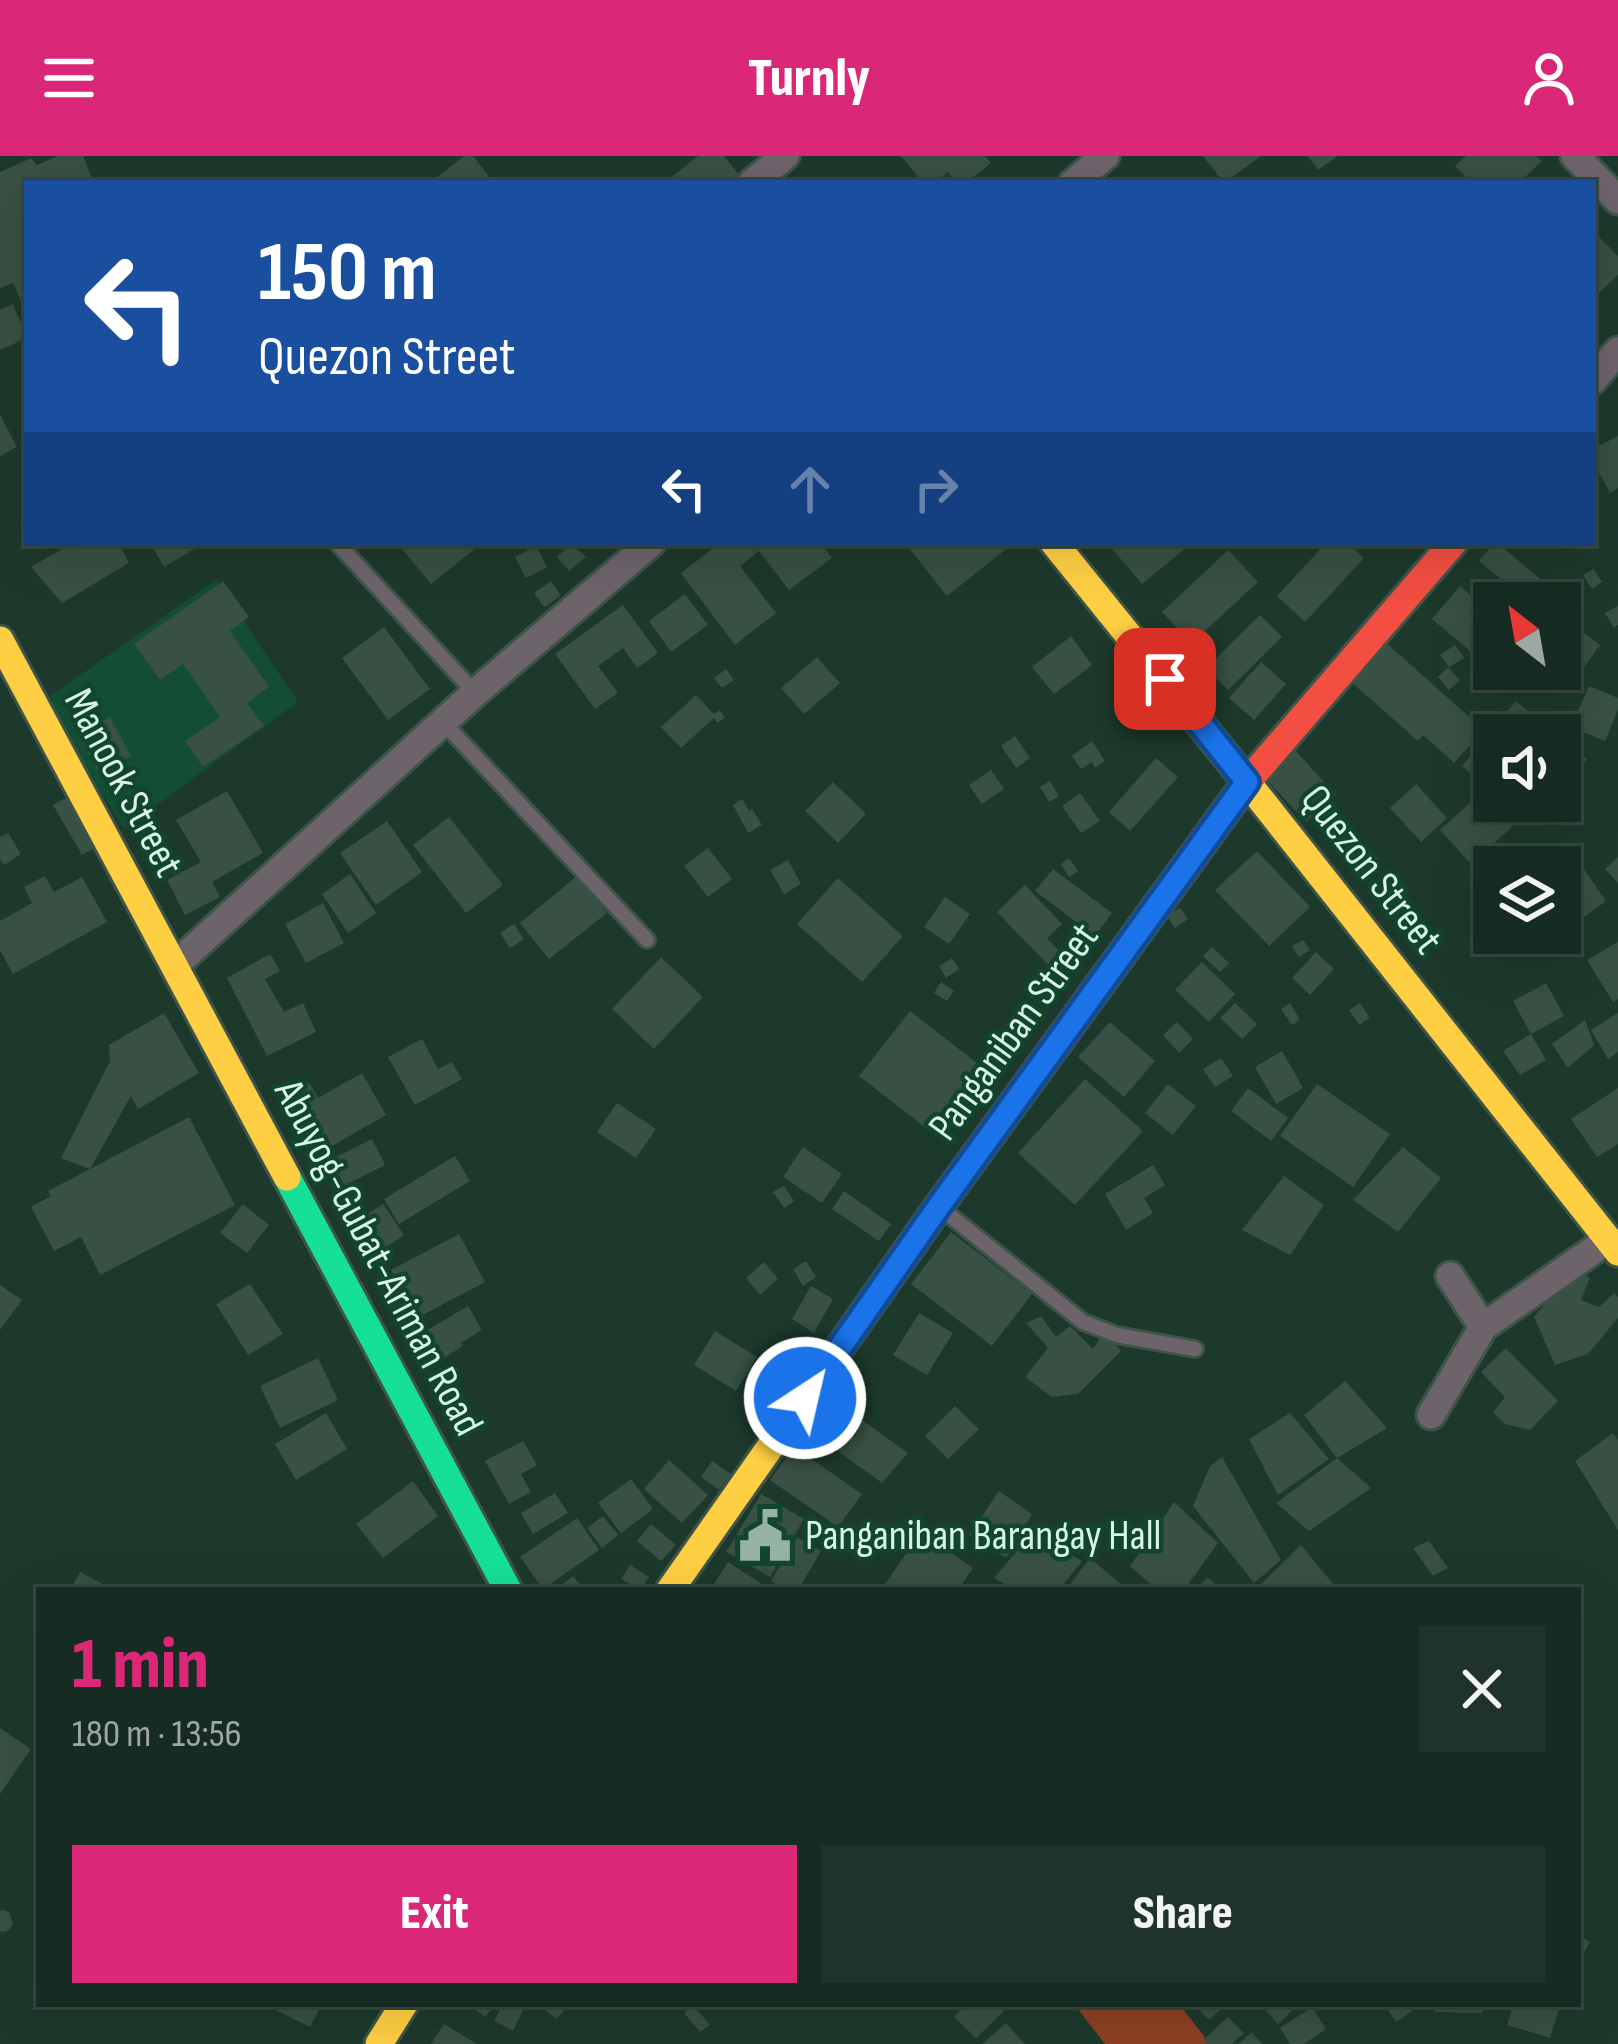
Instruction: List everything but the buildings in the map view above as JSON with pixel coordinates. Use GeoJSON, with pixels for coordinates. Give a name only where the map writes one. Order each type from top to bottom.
{"type":"FeatureCollection","features":[{"type":"Feature","properties":{"kind":"street"},"geometry":{"type":"LineString","coordinates":[[1077,180],[1105,156]]}},
{"type":"Feature","properties":{"kind":"street"},"geometry":{"type":"LineString","coordinates":[[1575,156],[1618,200]]}},
{"type":"Feature","properties":{"kind":"street"},"geometry":{"type":"LineString","coordinates":[[1596,377],[1618,351]]}},
{"type":"Feature","properties":{"kind":"street"},"geometry":{"type":"LineString","coordinates":[[174,966],[475,693],[647,546]]}},
{"type":"Feature","properties":{"kind":"street","name":"Quezon Street"},"geometry":{"type":"LineString","coordinates":[[1056,546],[1613,1246]]}},
{"type":"Feature","properties":{"kind":"street","name":"Panganiban Street"},"geometry":{"type":"LineString","coordinates":[[672,1587],[939,1206],[1247,782],[1450,546]]}},
{"type":"Feature","properties":{"kind":"street","name":"Manook Street"},"geometry":{"type":"LineString","coordinates":[[1,645],[174,966]]}},
{"type":"Feature","properties":{"kind":"street","name":"Abuyog-Gubat-Ariman Road"},"geometry":{"type":"LineString","coordinates":[[174,966],[506,1587]]}},
{"type":"Feature","properties":{"kind":"street"},"geometry":{"type":"LineString","coordinates":[[1431,1415],[1484,1328],[1613,1246]]}},
{"type":"Feature","properties":{"kind":"street"},"geometry":{"type":"LineString","coordinates":[[1450,1276],[1484,1328]]}},
{"type":"Feature","properties":{"kind":"street"},"geometry":{"type":"LineString","coordinates":[[379,2044],[402,2007]]}},
{"type":"Feature","properties":{"kind":"lane"},"geometry":{"type":"LineString","coordinates":[[340,546],[475,693]]}},
{"type":"Feature","properties":{"kind":"lane"},"geometry":{"type":"LineString","coordinates":[[443,722],[647,940]]}},
{"type":"Feature","properties":{"kind":"lane"},"geometry":{"type":"LineString","coordinates":[[939,1206],[1083,1322],[1117,1335],[1195,1349]]}},
{"type":"Feature","properties":{"kind":"shaded area"},"geometry":{"type":"Polygon","coordinates":[[[216,580],[298,702],[124,829],[43,701],[216,580]]]}},
{"type":"Feature","properties":{"kind":"shaded area"},"geometry":{"type":"Polygon","coordinates":[[[1076,2007],[1181,2007],[1210,2044],[1105,2044],[1076,2007]]]}},
{"type":"Feature","properties":{"kind":"traffic: fast"},"geometry":{"type":"LineString","coordinates":[[287,1177],[506,1587]]}},
{"type":"Feature","properties":{"kind":"traffic: slow"},"geometry":{"type":"LineString","coordinates":[[1056,546],[1618,1252]]}},
{"type":"Feature","properties":{"kind":"traffic: slow"},"geometry":{"type":"LineString","coordinates":[[0,640],[287,1177]]}},
{"type":"Feature","properties":{"kind":"traffic: slow"},"geometry":{"type":"LineString","coordinates":[[672,1587],[939,1206],[1186,866]]}},
{"type":"Feature","properties":{"kind":"traffic: slow"},"geometry":{"type":"LineString","coordinates":[[379,2044],[402,2007]]}},
{"type":"Feature","properties":{"kind":"traffic: jam"},"geometry":{"type":"LineString","coordinates":[[1186,866],[1247,782],[1450,546]]}},
{"type":"Feature","properties":{"kind":"place","name":"Panganiban Barangay Hall"},"geometry":{"type":"Point","coordinates":[765,1536]}},
{"type":"Feature","properties":{"kind":"route"},"geometry":{"type":"LineString","coordinates":[[805,1398],[1247,782],[1165,679]]}}]}
